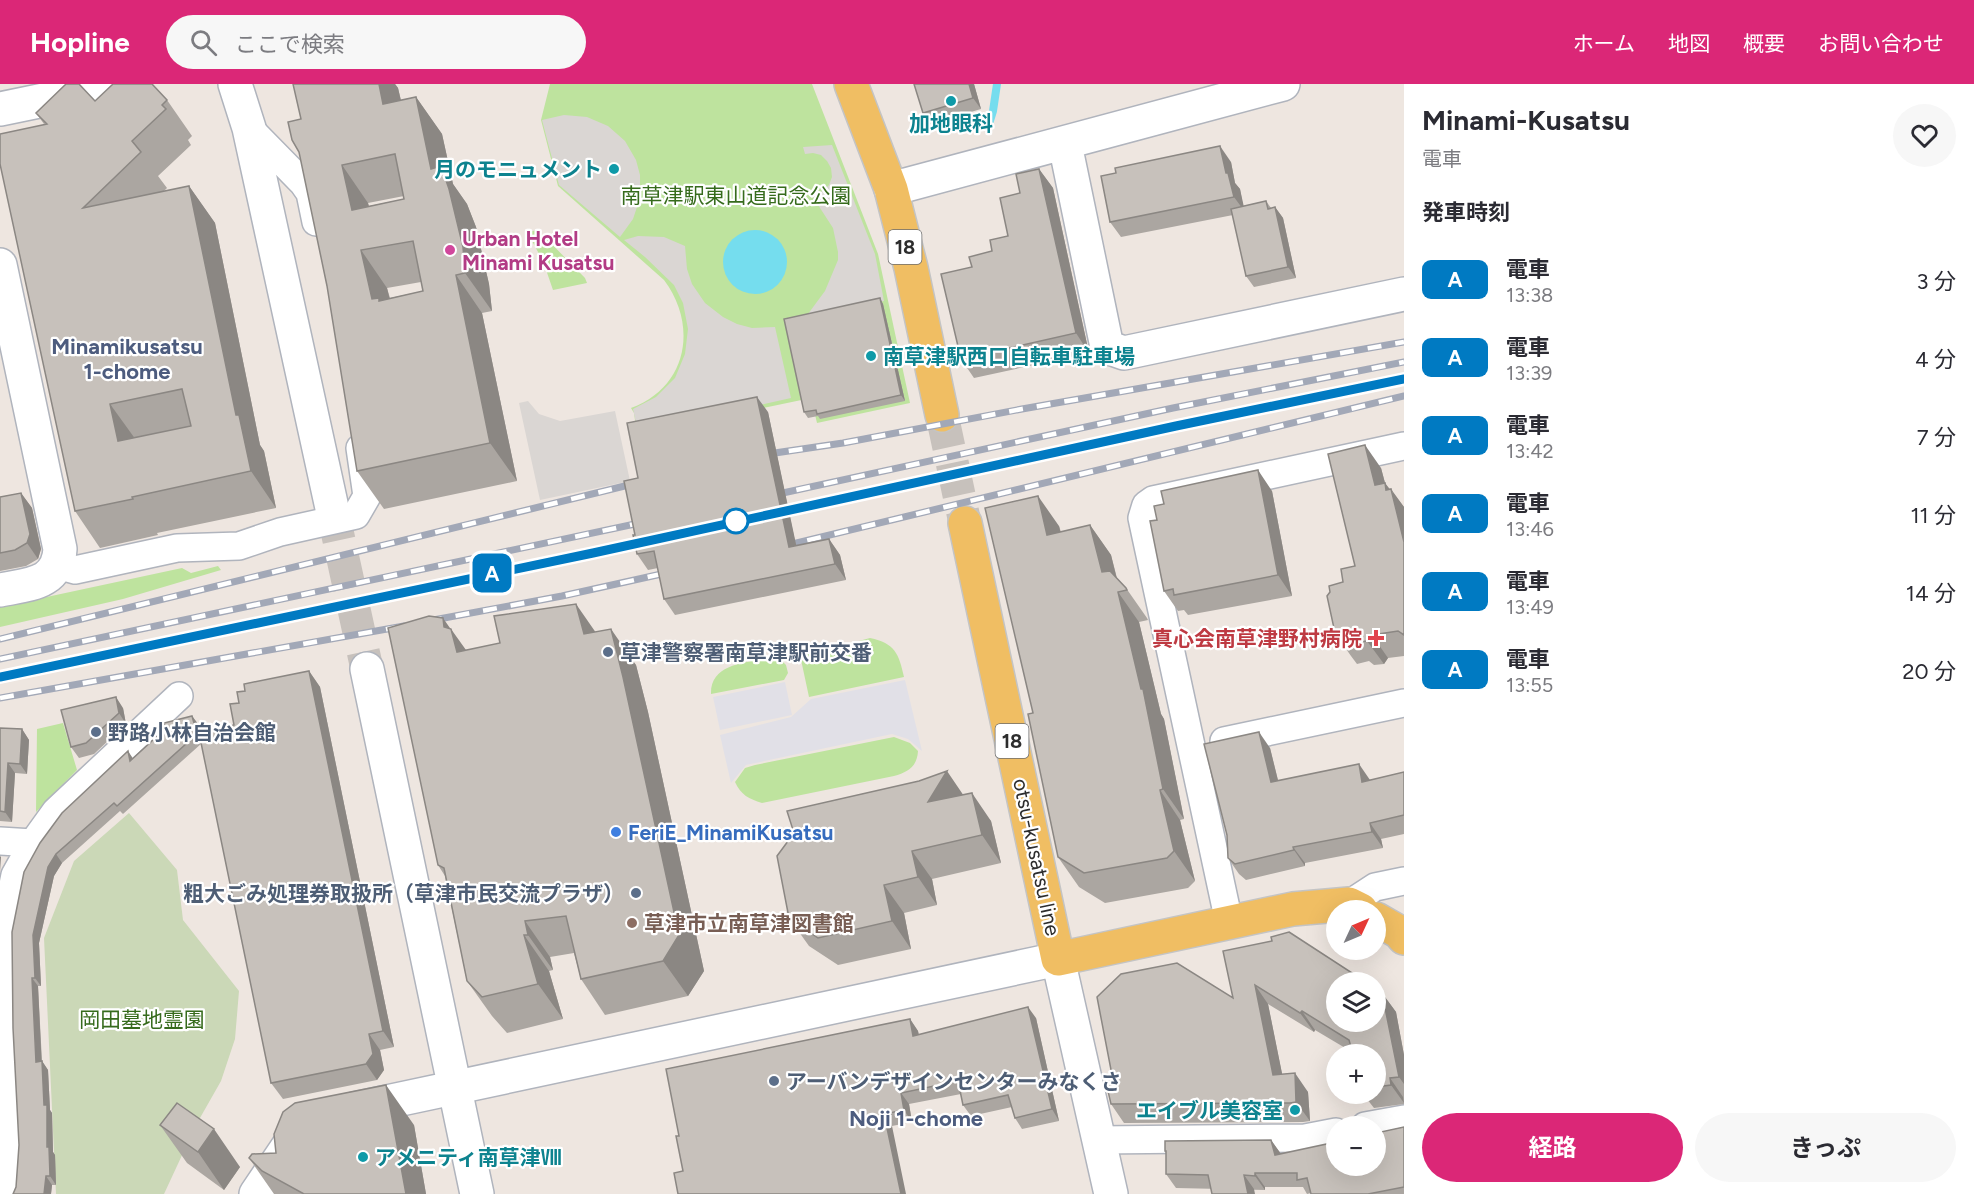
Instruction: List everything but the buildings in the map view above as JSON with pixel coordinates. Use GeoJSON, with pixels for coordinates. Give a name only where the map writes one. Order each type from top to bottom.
{"type":"FeatureCollection","features":[{"type":"Feature","properties":{"kind":"main road","name":"18"},"geometry":{"type":"LineString","coordinates":[[851,84],[891,189],[942,415]]}},
{"type":"Feature","properties":{"kind":"main road","name":"otsu-kusatsu line"},"geometry":{"type":"LineString","coordinates":[[965,523],[1058,959],[1293,909],[1326,910]]}},
{"type":"Feature","properties":{"kind":"main road"},"geometry":{"type":"LineString","coordinates":[[1386,925],[1399,932],[1404,938]]}},
{"type":"Feature","properties":{"kind":"street"},"geometry":{"type":"LineString","coordinates":[[0,109],[121,84]]}},
{"type":"Feature","properties":{"kind":"street"},"geometry":{"type":"LineString","coordinates":[[235,84],[249,128],[332,508]]}},
{"type":"Feature","properties":{"kind":"street"},"geometry":{"type":"LineString","coordinates":[[891,189],[1282,84]]}},
{"type":"Feature","properties":{"kind":"street"},"geometry":{"type":"LineString","coordinates":[[249,128],[308,189],[321,244]]}},
{"type":"Feature","properties":{"kind":"street"},"geometry":{"type":"LineString","coordinates":[[1065,144],[1107,347],[1112,350],[1124,353],[1404,294]]}},
{"type":"Feature","properties":{"kind":"street"},"geometry":{"type":"LineString","coordinates":[[0,266],[60,549],[57,566],[46,579],[0,590]]}},
{"type":"Feature","properties":{"kind":"street"},"geometry":{"type":"LineString","coordinates":[[57,566],[75,570],[177,548],[239,546],[280,532],[356,515],[367,496],[356,426]]}},
{"type":"Feature","properties":{"kind":"street"},"geometry":{"type":"LineString","coordinates":[[1229,922],[1142,518],[1146,505],[1153,500],[1404,446]]}},
{"type":"Feature","properties":{"kind":"street"},"geometry":{"type":"LineString","coordinates":[[367,669],[477,1194]]}},
{"type":"Feature","properties":{"kind":"street"},"geometry":{"type":"LineString","coordinates":[[6,1194],[9,1152],[3,1137],[1,939],[15,875],[33,843],[56,812],[179,696]]}},
{"type":"Feature","properties":{"kind":"street"},"geometry":{"type":"LineString","coordinates":[[1190,748],[1404,703]]}},
{"type":"Feature","properties":{"kind":"street"},"geometry":{"type":"LineString","coordinates":[[0,841],[33,843]]}},
{"type":"Feature","properties":{"kind":"street"},"geometry":{"type":"LineString","coordinates":[[1368,900],[1375,887],[1404,881]]}},
{"type":"Feature","properties":{"kind":"street"},"geometry":{"type":"LineString","coordinates":[[256,1194],[317,1118],[1058,959],[1111,1194]]}},
{"type":"Feature","properties":{"kind":"street"},"geometry":{"type":"LineString","coordinates":[[1386,1122],[1404,1119]]}},
{"type":"Feature","properties":{"kind":"street"},"geometry":{"type":"LineString","coordinates":[[1098,1140],[1305,1138],[1326,1134]]}},
{"type":"Feature","properties":{"kind":"shaded area"},"geometry":{"type":"Polygon","coordinates":[[[564,115],[587,117],[608,126],[625,141],[636,160],[640,175],[640,198],[633,219],[620,237],[559,185],[542,120],[564,115]]]}},
{"type":"Feature","properties":{"kind":"shaded area"},"geometry":{"type":"Polygon","coordinates":[[[832,145],[875,254],[884,301],[805,318],[825,291],[838,260],[838,252],[833,228],[811,194],[823,191],[829,185],[832,177],[831,168],[821,155],[805,154],[803,147],[832,145]]]}},
{"type":"Feature","properties":{"kind":"shaded area"},"geometry":{"type":"Polygon","coordinates":[[[638,236],[664,237],[685,246],[687,269],[692,284],[705,303],[723,317],[752,328],[775,327],[791,398],[638,432],[633,409],[656,397],[675,378],[685,354],[688,329],[683,303],[674,285],[624,240],[638,236]]]}},
{"type":"Feature","properties":{"kind":"shaded area"},"geometry":{"type":"Polygon","coordinates":[[[528,401],[539,414],[560,421],[615,411],[630,481],[540,500],[519,403],[528,401]]]}},
{"type":"Feature","properties":{"kind":"shaded area"},"geometry":{"type":"Polygon","coordinates":[[[905,680],[922,751],[908,739],[892,734],[746,765],[731,783],[720,735],[791,717],[811,699],[905,680]]]}},
{"type":"Feature","properties":{"kind":"shaded area"},"geometry":{"type":"Polygon","coordinates":[[[785,682],[792,715],[720,730],[713,697],[785,682]]]}},
{"type":"Feature","properties":{"kind":"green space","name":"南草津駅東山道記念公園"},"geometry":{"type":"Polygon","coordinates":[[[550,84],[812,84],[878,254],[910,403],[817,423],[811,398],[637,434],[631,408],[650,398],[665,385],[675,370],[682,353],[684,335],[681,316],[675,298],[664,280],[558,186],[541,120],[550,84]]]}},
{"type":"Feature","properties":{"kind":"green space"},"geometry":{"type":"Polygon","coordinates":[[[538,230],[585,278],[587,283],[553,290],[543,261],[527,232],[538,230]]]}},
{"type":"Feature","properties":{"kind":"green space"},"geometry":{"type":"Polygon","coordinates":[[[218,566],[221,570],[123,599],[0,627],[0,607],[182,568],[191,573],[218,566]]]}},
{"type":"Feature","properties":{"kind":"green space"},"geometry":{"type":"Polygon","coordinates":[[[870,638],[890,646],[898,656],[904,677],[809,697],[800,655],[805,651],[870,638]]]}},
{"type":"Feature","properties":{"kind":"green space"},"geometry":{"type":"Polygon","coordinates":[[[778,657],[786,665],[788,673],[784,680],[711,694],[713,683],[725,669],[746,662],[778,657]]]}},
{"type":"Feature","properties":{"kind":"green space"},"geometry":{"type":"Polygon","coordinates":[[[63,723],[77,770],[36,812],[37,729],[63,723]]]}},
{"type":"Feature","properties":{"kind":"green space"},"geometry":{"type":"Polygon","coordinates":[[[894,737],[910,743],[918,751],[914,765],[904,773],[894,776],[762,803],[746,796],[735,782],[745,768],[755,765],[894,737]]]}},
{"type":"Feature","properties":{"kind":"green space","name":"岡田墓地霊園"},"geometry":{"type":"Polygon","coordinates":[[[129,813],[177,870],[183,920],[239,991],[235,1039],[221,1081],[196,1125],[164,1194],[56,1194],[44,938],[74,861],[129,813]]]}},
{"type":"Feature","properties":{"kind":"water"},"geometry":{"type":"Polygon","coordinates":[[[755,230],[773,236],[781,244],[787,262],[781,280],[773,288],[755,294],[737,288],[729,280],[723,262],[729,244],[737,236],[755,230]]]}},
{"type":"Feature","properties":{"kind":"waterway"},"geometry":{"type":"LineString","coordinates":[[988,127],[997,84]]}},
{"type":"Feature","properties":{"kind":"tunnel"},"geometry":{"type":"LineString","coordinates":[[942,415],[965,523]]}},
{"type":"Feature","properties":{"kind":"tunnel"},"geometry":{"type":"LineString","coordinates":[[332,508],[367,669]]}},
{"type":"Feature","properties":{"kind":"railway"},"geometry":{"type":"LineString","coordinates":[[761,455],[843,443],[1404,342]]}},
{"type":"Feature","properties":{"kind":"railway"},"geometry":{"type":"LineString","coordinates":[[769,496],[1173,408],[1404,362]]}},
{"type":"Feature","properties":{"kind":"railway"},"geometry":{"type":"LineString","coordinates":[[773,513],[1404,379]]}},
{"type":"Feature","properties":{"kind":"railway"},"geometry":{"type":"LineString","coordinates":[[780,547],[1404,396]]}},
{"type":"Feature","properties":{"kind":"railway"},"geometry":{"type":"LineString","coordinates":[[0,639],[641,482]]}},
{"type":"Feature","properties":{"kind":"railway"},"geometry":{"type":"LineString","coordinates":[[0,659],[649,521]]}},
{"type":"Feature","properties":{"kind":"railway"},"geometry":{"type":"LineString","coordinates":[[0,677],[650,540]]}},
{"type":"Feature","properties":{"kind":"railway"},"geometry":{"type":"LineString","coordinates":[[428,621],[562,596],[675,571]]}},
{"type":"Feature","properties":{"kind":"railway"},"geometry":{"type":"LineString","coordinates":[[0,698],[404,626]]}},
{"type":"Feature","properties":{"kind":"train","name":"A"},"geometry":{"type":"LineString","coordinates":[[0,677],[593,553],[1176,426],[1404,379]]}},
{"type":"Feature","properties":{"kind":"place","name":"加地眼科"},"geometry":{"type":"Point","coordinates":[951,101]}},
{"type":"Feature","properties":{"kind":"place","name":"月のモニュメント"},"geometry":{"type":"Point","coordinates":[614,169]}},
{"type":"Feature","properties":{"kind":"place","name":"Urban Hotel Minami Kusatsu"},"geometry":{"type":"Point","coordinates":[450,250]}},
{"type":"Feature","properties":{"kind":"place","name":"南草津駅西口自転車駐車場"},"geometry":{"type":"Point","coordinates":[871,356]}},
{"type":"Feature","properties":{"kind":"place","name":"真心会南草津野村病院"},"geometry":{"type":"Point","coordinates":[1376,638]}},
{"type":"Feature","properties":{"kind":"place","name":"草津警察署南草津駅前交番"},"geometry":{"type":"Point","coordinates":[608,652]}},
{"type":"Feature","properties":{"kind":"place","name":"野路小林自治会館"},"geometry":{"type":"Point","coordinates":[96,732]}},
{"type":"Feature","properties":{"kind":"place","name":"FeriE_MinamiKusatsu"},"geometry":{"type":"Point","coordinates":[616,832]}},
{"type":"Feature","properties":{"kind":"place","name":"粗大ごみ処理券取扱所（草津市民交流プラザ）"},"geometry":{"type":"Point","coordinates":[636,893]}},
{"type":"Feature","properties":{"kind":"place","name":"草津市立南草津図書館"},"geometry":{"type":"Point","coordinates":[632,923]}},
{"type":"Feature","properties":{"kind":"place","name":"アーバンデザインセンターみなくさ"},"geometry":{"type":"Point","coordinates":[774,1081]}},
{"type":"Feature","properties":{"kind":"place","name":"エイブル美容室"},"geometry":{"type":"Point","coordinates":[1295,1110]}},
{"type":"Feature","properties":{"kind":"place","name":"アメニティ南草津Ⅷ"},"geometry":{"type":"Point","coordinates":[363,1157]}},
{"type":"Feature","properties":{"kind":"district","name":"Minamikusatsu 1-chome"},"geometry":{"type":"Point","coordinates":[127,358]}},
{"type":"Feature","properties":{"kind":"district","name":"Noji 1-chome"},"geometry":{"type":"Point","coordinates":[916,1118]}}]}
